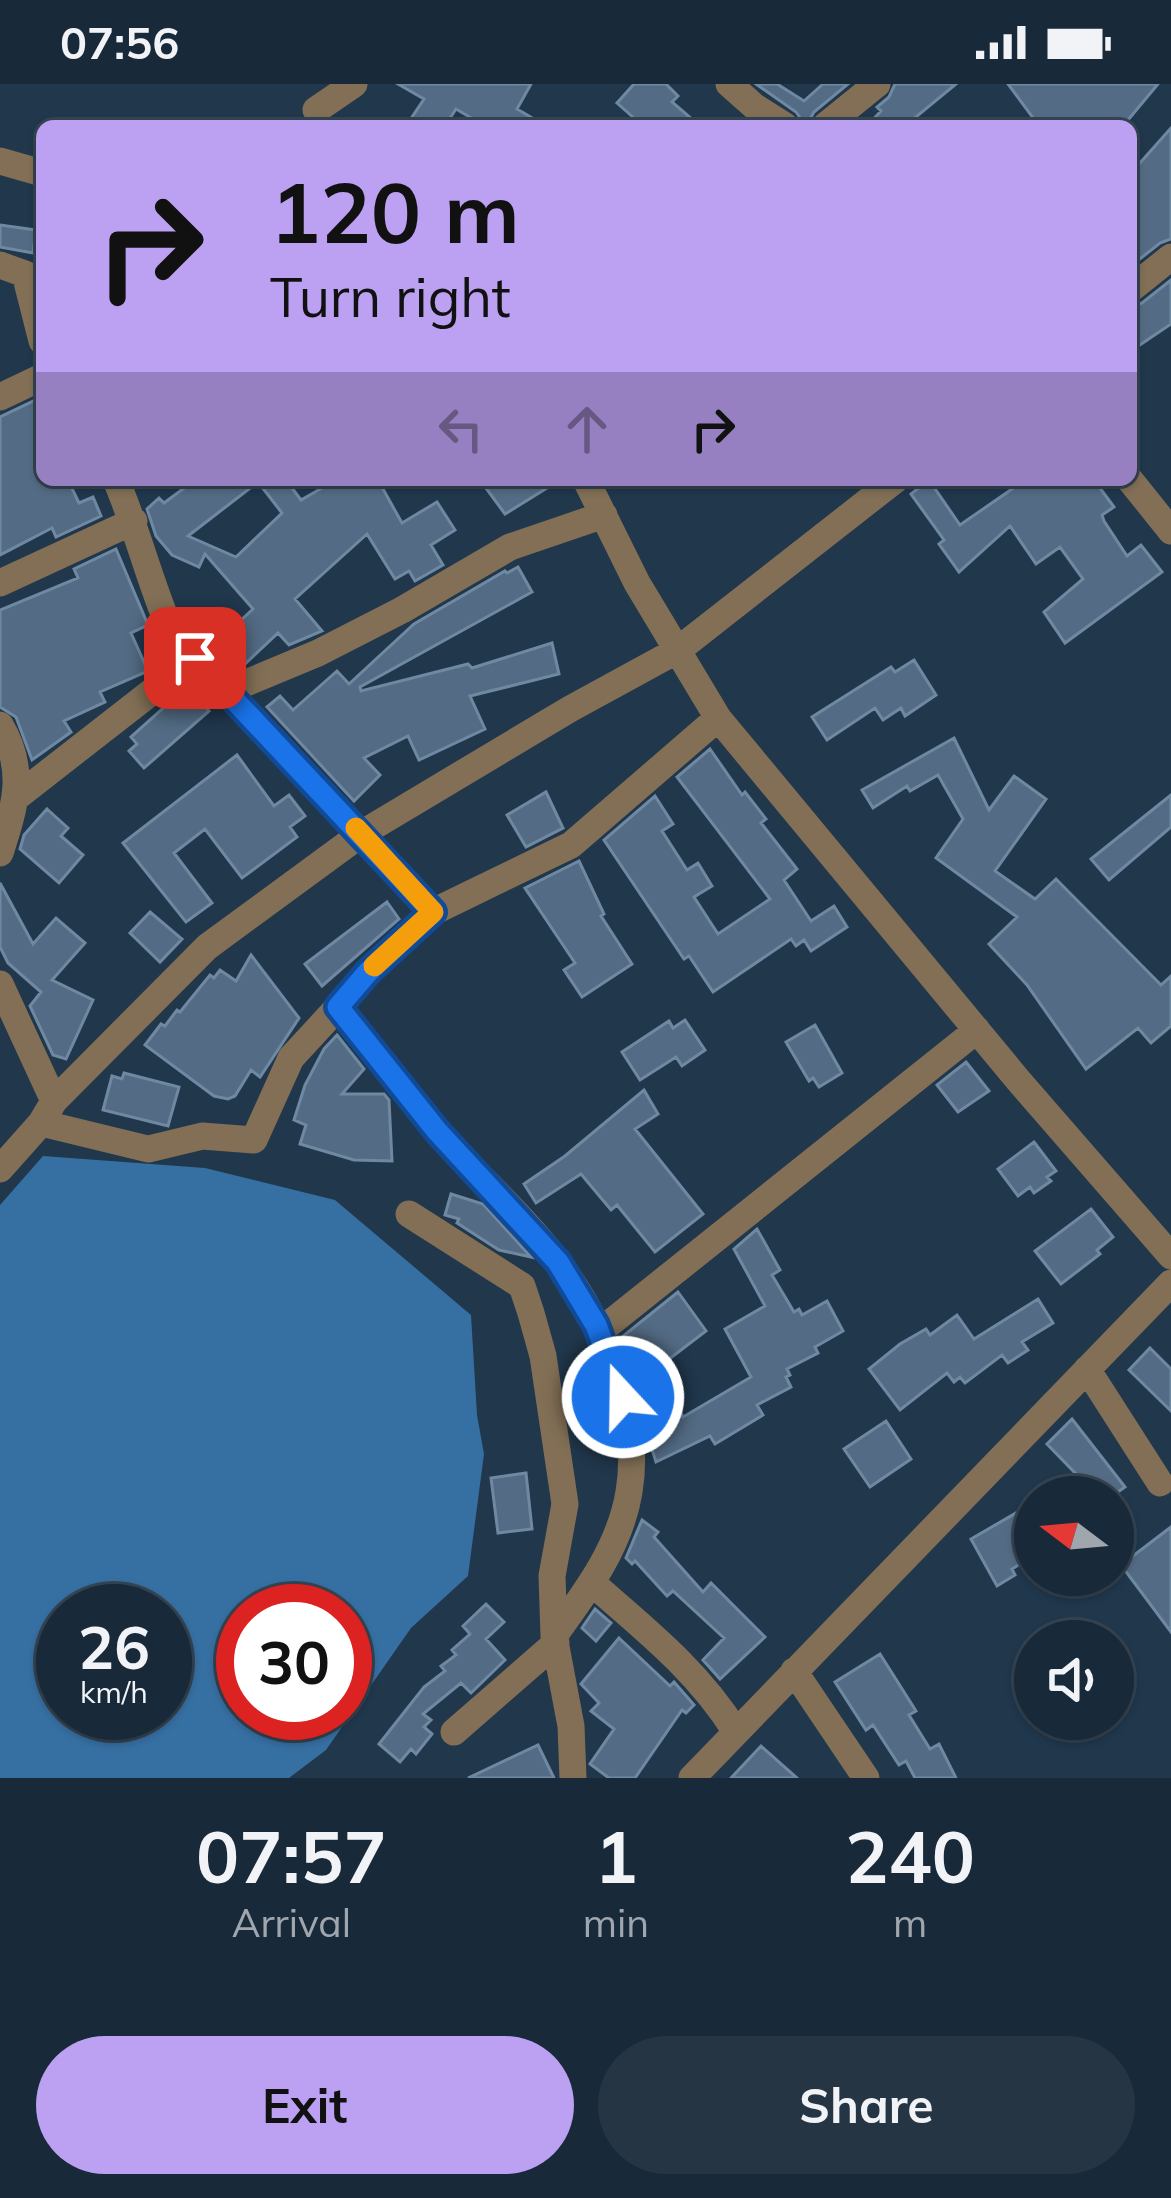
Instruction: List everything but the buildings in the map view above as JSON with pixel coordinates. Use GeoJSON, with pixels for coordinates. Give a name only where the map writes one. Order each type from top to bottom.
{"type":"FeatureCollection","features":[{"type":"Feature","properties":{"kind":"street"},"geometry":{"type":"LineString","coordinates":[[316,107],[354,84]]}},
{"type":"Feature","properties":{"kind":"street"},"geometry":{"type":"LineString","coordinates":[[729,84],[745,117]]}},
{"type":"Feature","properties":{"kind":"street"},"geometry":{"type":"LineString","coordinates":[[832,120],[877,84]]}},
{"type":"Feature","properties":{"kind":"street"},"geometry":{"type":"LineString","coordinates":[[0,161],[36,171]]}},
{"type":"Feature","properties":{"kind":"street"},"geometry":{"type":"LineString","coordinates":[[1137,284],[1171,257]]}},
{"type":"Feature","properties":{"kind":"street"},"geometry":{"type":"LineString","coordinates":[[0,266],[26,274],[36,316]]}},
{"type":"Feature","properties":{"kind":"street"},"geometry":{"type":"LineString","coordinates":[[0,397],[36,380]]}},
{"type":"Feature","properties":{"kind":"street"},"geometry":{"type":"LineString","coordinates":[[119,486],[170,629],[433,912]]}},
{"type":"Feature","properties":{"kind":"street"},"geometry":{"type":"LineString","coordinates":[[589,486],[637,583],[718,718],[1018,1080],[1171,1256]]}},
{"type":"Feature","properties":{"kind":"street"},"geometry":{"type":"LineString","coordinates":[[0,1169],[47,1112],[207,947],[361,834],[678,650],[887,486]]}},
{"type":"Feature","properties":{"kind":"street"},"geometry":{"type":"LineString","coordinates":[[1135,486],[1171,531]]}},
{"type":"Feature","properties":{"kind":"street"},"geometry":{"type":"LineString","coordinates":[[227,692],[318,653],[510,547],[604,515]]}},
{"type":"Feature","properties":{"kind":"street"},"geometry":{"type":"LineString","coordinates":[[0,583],[134,521]]}},
{"type":"Feature","properties":{"kind":"street"},"geometry":{"type":"LineString","coordinates":[[18,796],[195,658]]}},
{"type":"Feature","properties":{"kind":"street"},"geometry":{"type":"LineString","coordinates":[[0,984],[47,1112],[148,1149],[202,1136],[254,1140],[291,1058],[368,972],[433,912],[571,845],[718,718]]}},
{"type":"Feature","properties":{"kind":"street"},"geometry":{"type":"LineString","coordinates":[[0,725],[18,768],[18,796],[0,853]]}},
{"type":"Feature","properties":{"kind":"street"},"geometry":{"type":"LineString","coordinates":[[338,1007],[437,1131],[558,1262],[599,1332],[623,1397],[632,1451],[629,1492],[618,1535],[592,1583],[555,1639],[454,1732]]}},
{"type":"Feature","properties":{"kind":"street"},"geometry":{"type":"LineString","coordinates":[[599,1332],[977,1030]]}},
{"type":"Feature","properties":{"kind":"street"},"geometry":{"type":"LineString","coordinates":[[410,1214],[522,1286],[531,1313],[543,1356],[565,1504],[552,1576],[573,1778]]}},
{"type":"Feature","properties":{"kind":"street"},"geometry":{"type":"LineString","coordinates":[[692,1778],[1171,1283]]}},
{"type":"Feature","properties":{"kind":"street"},"geometry":{"type":"LineString","coordinates":[[1087,1369],[1160,1483]]}},
{"type":"Feature","properties":{"kind":"street"},"geometry":{"type":"LineString","coordinates":[[592,1583],[681,1660],[713,1695],[736,1732]]}},
{"type":"Feature","properties":{"kind":"street"},"geometry":{"type":"LineString","coordinates":[[794,1671],[866,1778]]}},
{"type":"Feature","properties":{"kind":"shaded area"},"geometry":{"type":"Polygon","coordinates":[[[43,1156],[205,1168],[335,1200],[471,1315],[484,1454],[468,1576],[411,1628],[372,1684],[372,1584],[216,1584],[216,1740],[333,1740],[289,1778],[0,1778],[0,1205],[43,1156]]]}},
{"type":"Feature","properties":{"kind":"slow traffic"},"geometry":{"type":"LineString","coordinates":[[356,828],[433,912],[374,966]]}},
{"type":"Feature","properties":{"kind":"route"},"geometry":{"type":"LineString","coordinates":[[195,658],[433,912],[338,1007],[437,1131],[558,1262],[596,1325],[623,1397]]}}]}
